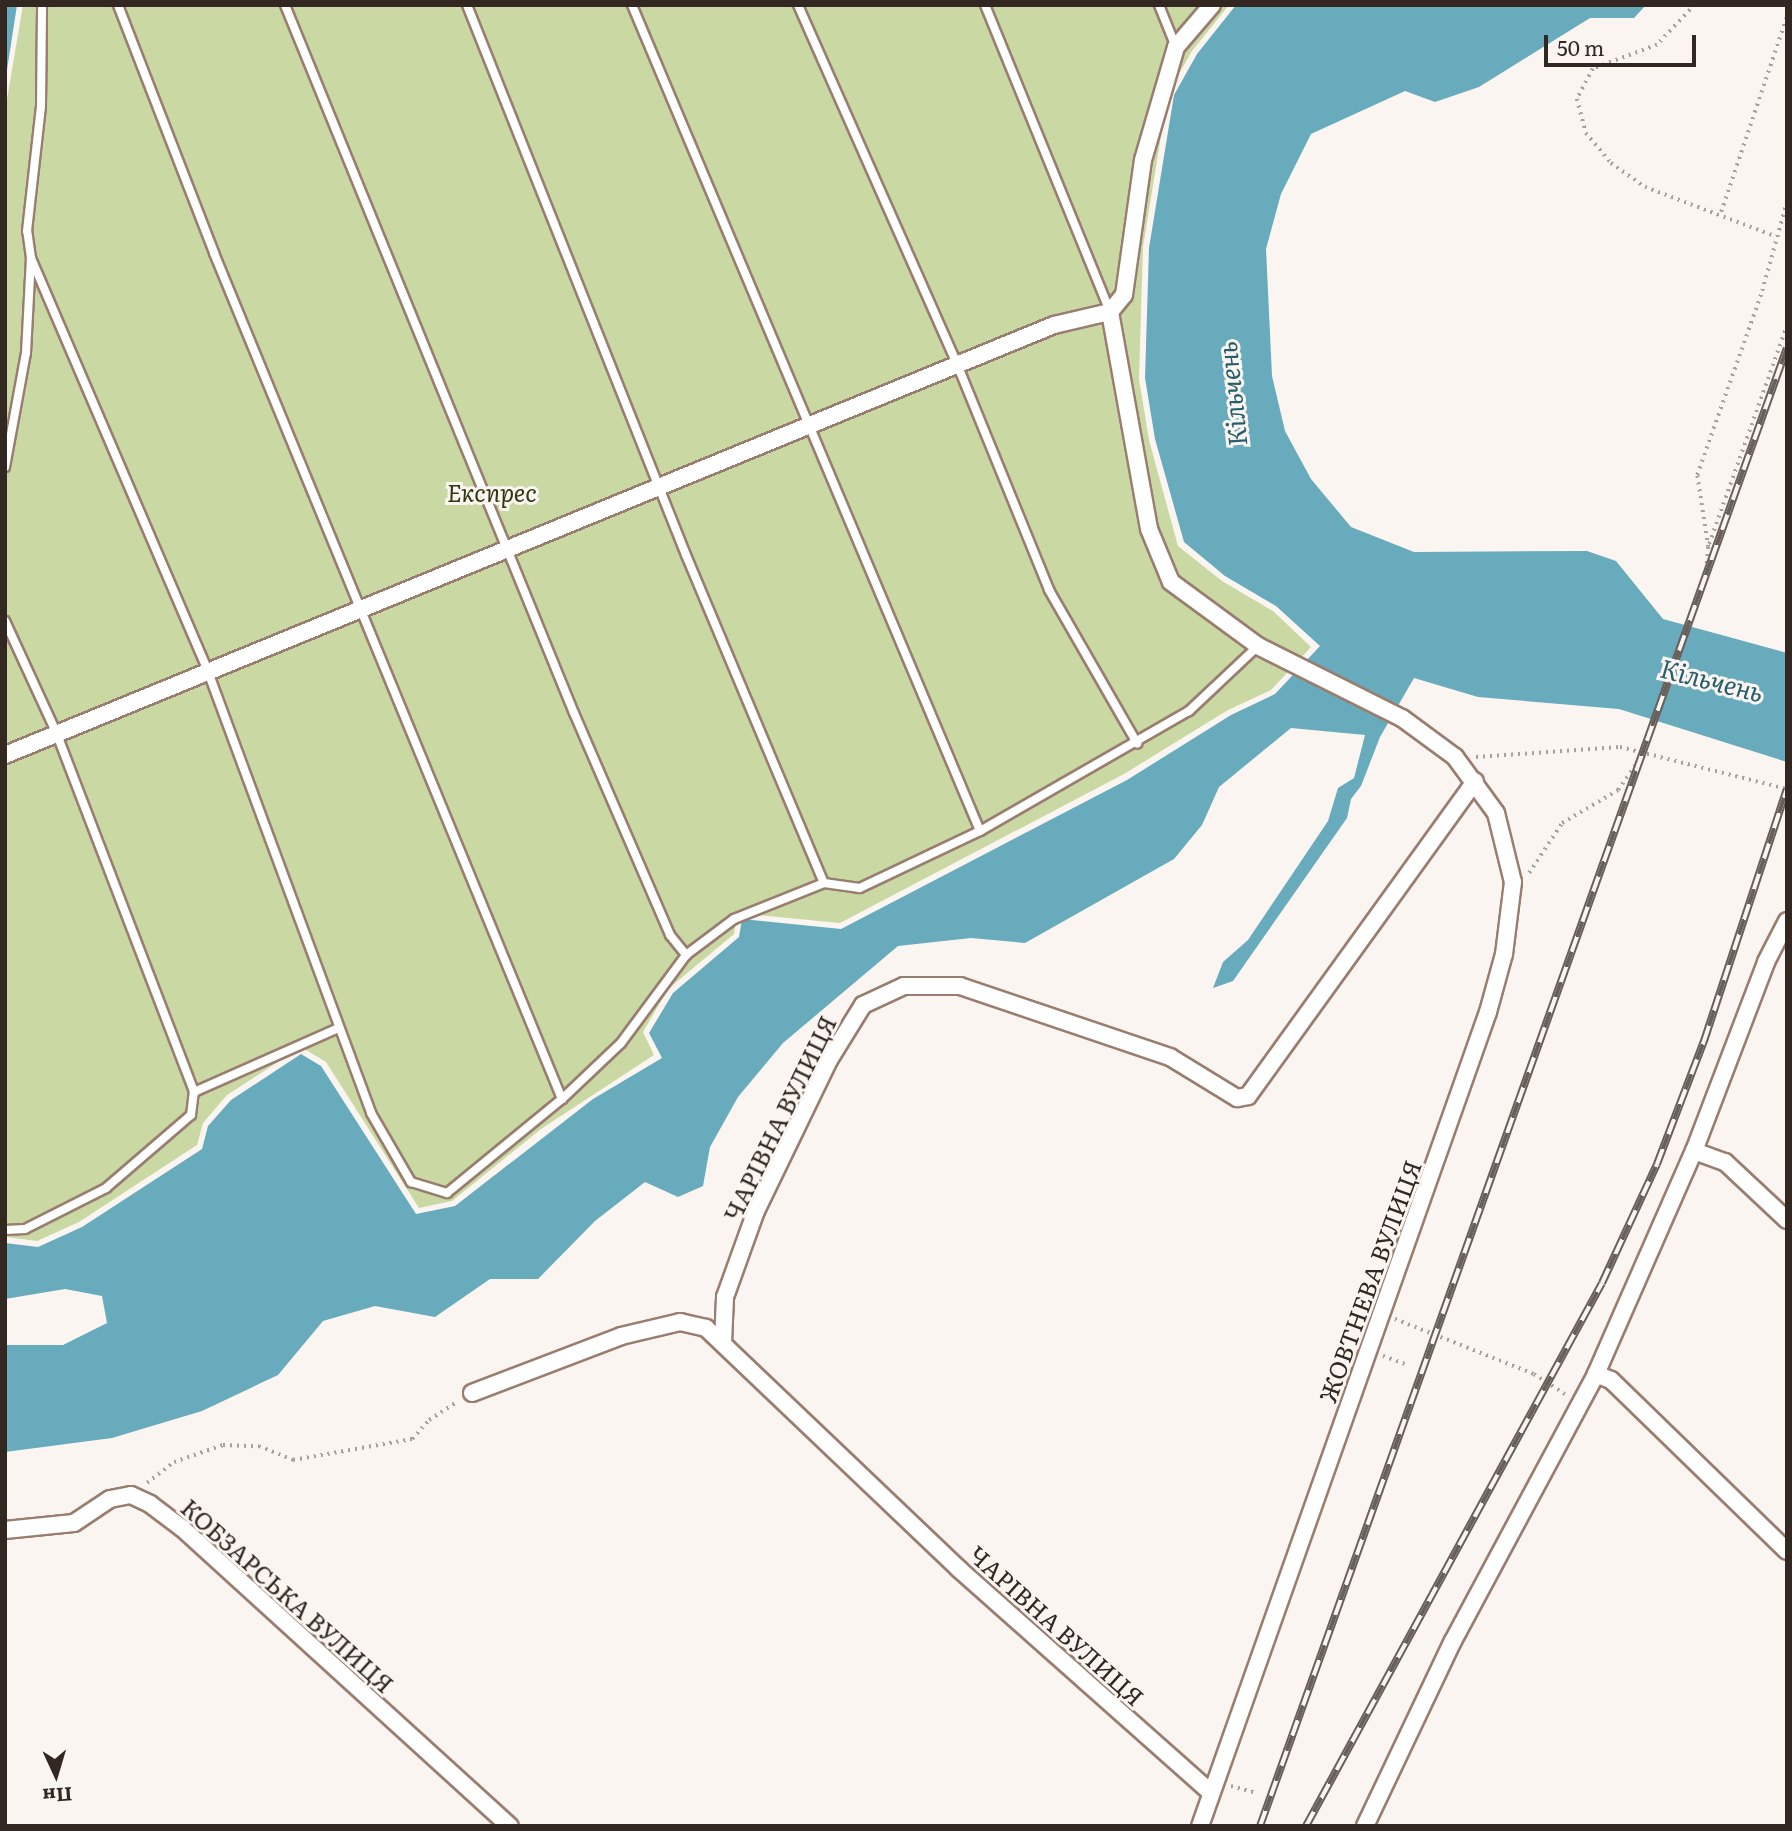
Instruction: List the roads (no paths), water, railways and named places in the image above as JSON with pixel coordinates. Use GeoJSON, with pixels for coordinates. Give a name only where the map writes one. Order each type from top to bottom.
{"type":"FeatureCollection","features":[{"type":"Feature","properties":{"kind":"street"},"geometry":{"type":"LineString","coordinates":[[5,755],[207,669],[506,547],[663,488],[1054,325],[1110,312],[1124,295],[1143,160],[1176,47],[1212,5]]}},
{"type":"Feature","properties":{"kind":"street","name":"ЖОВТНЕВА ВУЛИЦЯ"},"geometry":{"type":"LineString","coordinates":[[1110,312],[1149,529],[1171,582],[1258,646],[1402,718],[1455,757],[1496,813],[1512,892],[1504,954],[1488,1012],[1200,1826]]}},
{"type":"Feature","properties":{"kind":"street","name":"ЧАРІВНА ВУЛИЦЯ"},"geometry":{"type":"LineString","coordinates":[[723,1343],[725,1297],[756,1211],[848,1023],[863,1005],[883,993],[929,983],[960,986],[1170,1057],[1237,1098],[1248,1096],[1475,781]]}},
{"type":"Feature","properties":{"kind":"street"},"geometry":{"type":"LineString","coordinates":[[1365,1826],[1452,1641],[1577,1401],[1596,1374],[1694,1151],[1766,962],[1787,921]]}},
{"type":"Feature","properties":{"kind":"street"},"geometry":{"type":"LineString","coordinates":[[1694,1151],[1725,1162],[1787,1220]]}},
{"type":"Feature","properties":{"kind":"street","name":"ЧАРІВНА ВУЛИЦЯ"},"geometry":{"type":"LineString","coordinates":[[472,1393],[621,1336],[680,1322],[694,1322],[723,1343],[959,1569],[1212,1793]]}},
{"type":"Feature","properties":{"kind":"street"},"geometry":{"type":"LineString","coordinates":[[1596,1374],[1611,1380],[1787,1551]]}},
{"type":"Feature","properties":{"kind":"street","name":"КОБЗАРСЬКА ВУЛИЦЯ"},"geometry":{"type":"LineString","coordinates":[[5,1530],[74,1523],[110,1499],[131,1495],[182,1528],[510,1826]]}},
{"type":"Feature","properties":{"kind":"lane"},"geometry":{"type":"LineString","coordinates":[[5,467],[26,353],[31,258],[27,231],[41,106],[42,5]]}},
{"type":"Feature","properties":{"kind":"lane"},"geometry":{"type":"LineString","coordinates":[[118,5],[359,608],[562,1099]]}},
{"type":"Feature","properties":{"kind":"lane"},"geometry":{"type":"LineString","coordinates":[[285,5],[506,547],[670,935],[686,955]]}},
{"type":"Feature","properties":{"kind":"lane"},"geometry":{"type":"LineString","coordinates":[[467,5],[663,488],[686,555],[824,883]]}},
{"type":"Feature","properties":{"kind":"lane"},"geometry":{"type":"LineString","coordinates":[[632,5],[807,426],[980,831]]}},
{"type":"Feature","properties":{"kind":"lane"},"geometry":{"type":"LineString","coordinates":[[798,5],[957,364],[1049,590],[1137,743]]}},
{"type":"Feature","properties":{"kind":"lane"},"geometry":{"type":"LineString","coordinates":[[985,5],[1110,312]]}},
{"type":"Feature","properties":{"kind":"lane"},"geometry":{"type":"LineString","coordinates":[[1159,5],[1176,47]]}},
{"type":"Feature","properties":{"kind":"lane"},"geometry":{"type":"LineString","coordinates":[[31,258],[207,669],[370,1113],[411,1182],[447,1192],[562,1099],[621,1043],[686,955],[734,919],[824,883],[860,888],[980,831],[1189,711],[1258,646]]}},
{"type":"Feature","properties":{"kind":"lane"},"geometry":{"type":"LineString","coordinates":[[5,621],[56,732],[194,1092],[191,1115],[106,1188],[25,1229],[5,1230]]}},
{"type":"Feature","properties":{"kind":"lane"},"geometry":{"type":"LineString","coordinates":[[194,1092],[337,1029]]}},
{"type":"Feature","properties":{"kind":"water"},"geometry":{"type":"Polygon","coordinates":[[[5,5],[17,5],[5,83],[5,5]]]}},
{"type":"Feature","properties":{"kind":"water","name":"Кільчень"},"geometry":{"type":"Polygon","coordinates":[[[1236,5],[1646,5],[1634,18],[1590,18],[1479,87],[1435,102],[1405,91],[1311,134],[1281,194],[1266,249],[1272,376],[1285,431],[1311,479],[1351,527],[1414,552],[1587,551],[1616,561],[1663,619],[1787,653],[1787,762],[1619,709],[1478,697],[1414,678],[1380,737],[1361,786],[1351,799],[1347,818],[1233,981],[1213,988],[1223,962],[1248,940],[1328,821],[1338,788],[1354,778],[1365,735],[1291,728],[1219,787],[1202,825],[1174,859],[1025,943],[971,938],[898,946],[783,1043],[738,1097],[710,1147],[703,1186],[678,1197],[645,1182],[595,1221],[538,1279],[490,1279],[435,1317],[375,1306],[323,1321],[278,1375],[202,1411],[112,1438],[5,1452],[5,1345],[63,1345],[107,1323],[102,1296],[65,1289],[5,1299],[5,1243],[38,1247],[82,1227],[202,1149],[208,1126],[231,1100],[301,1054],[321,1066],[416,1214],[455,1206],[593,1099],[662,1058],[649,1033],[673,993],[739,937],[742,919],[841,929],[1127,780],[1231,715],[1275,694],[1320,646],[1276,606],[1225,576],[1184,542],[1155,439],[1145,378],[1149,248],[1174,95],[1197,54],[1236,5]]]}},
{"type":"Feature","properties":{"kind":"railway"},"geometry":{"type":"LineString","coordinates":[[1260,1826],[1787,348]]}},
{"type":"Feature","properties":{"kind":"railway"},"geometry":{"type":"LineString","coordinates":[[1306,1826],[1602,1283],[1657,1164],[1704,1041],[1787,789]]}},
{"type":"Feature","properties":{"kind":"park label","name":"Експрес"},"geometry":{"type":"Point","coordinates":[492,492]}}]}
